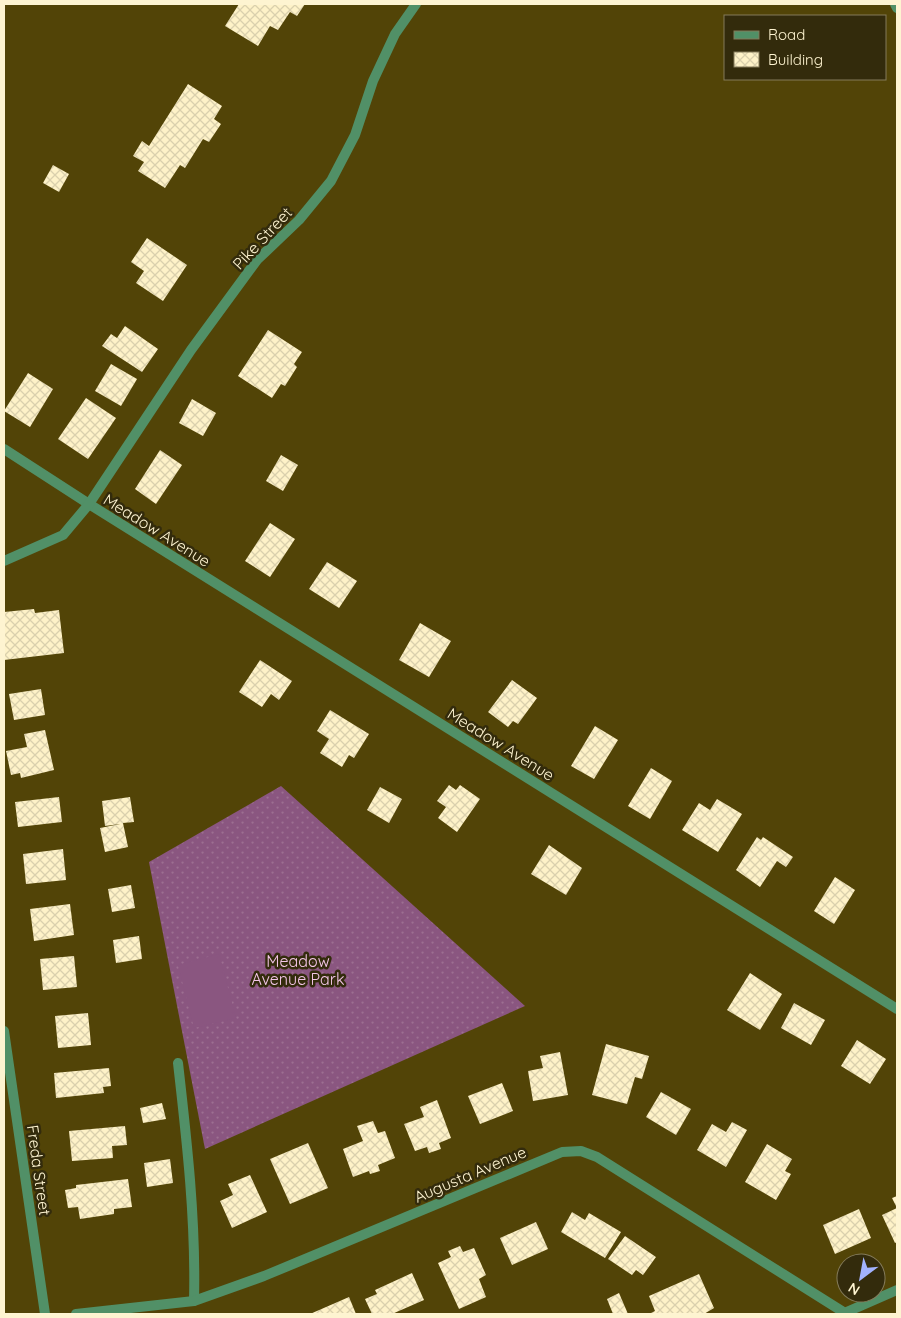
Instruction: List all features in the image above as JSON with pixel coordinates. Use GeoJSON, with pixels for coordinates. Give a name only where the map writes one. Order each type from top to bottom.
{"type":"FeatureCollection","features":[{"type":"Feature","properties":{"kind":"street","name":"Pike Street"},"geometry":{"type":"LineString","coordinates":[[89,504],[191,350],[252,267],[299,220],[331,181],[355,134],[373,81],[395,34],[416,4]]}},
{"type":"Feature","properties":{"kind":"street"},"geometry":{"type":"LineString","coordinates":[[895,4],[897,8]]}},
{"type":"Feature","properties":{"kind":"street","name":"Meadow Avenue"},"geometry":{"type":"LineString","coordinates":[[4,449],[897,1009]]}},
{"type":"Feature","properties":{"kind":"street","name":"Meadow Avenue"},"geometry":{"type":"LineString","coordinates":[[4,561],[63,535],[89,504]]}},
{"type":"Feature","properties":{"kind":"street","name":"Freda Street"},"geometry":{"type":"LineString","coordinates":[[4,1031],[45,1314]]}},
{"type":"Feature","properties":{"kind":"street"},"geometry":{"type":"LineString","coordinates":[[178,1063],[189,1149],[195,1264],[194,1301]]}},
{"type":"Feature","properties":{"kind":"street","name":"Augusta Avenue"},"geometry":{"type":"LineString","coordinates":[[76,1314],[194,1301],[264,1276],[562,1152],[581,1151],[597,1157],[844,1314]]}},
{"type":"Feature","properties":{"kind":"street"},"geometry":{"type":"LineString","coordinates":[[844,1314],[897,1290]]}},
{"type":"Feature","properties":{"kind":"green space","name":"Meadow Avenue Park"},"geometry":{"type":"Polygon","coordinates":[[[281,786],[525,1006],[205,1149],[149,862],[281,786]]]}},
{"type":"Feature","properties":{"kind":"green space"},"geometry":{"type":"Polygon","coordinates":[[[219,954],[236,1018],[194,1028],[178,965],[219,954]]]}},
{"type":"Feature","properties":{"kind":"building"},"geometry":{"type":"Polygon","coordinates":[[[239,4],[305,4],[297,16],[290,12],[278,30],[270,26],[258,46],[225,26],[239,4]]]}},
{"type":"Feature","properties":{"kind":"building"},"geometry":{"type":"Polygon","coordinates":[[[188,84],[222,106],[214,119],[221,124],[209,142],[203,139],[185,168],[180,165],[165,188],[138,171],[144,162],[133,156],[142,141],[149,146],[188,84]]]}},
{"type":"Feature","properties":{"kind":"building"},"geometry":{"type":"Polygon","coordinates":[[[53,165],[69,174],[59,192],[43,183],[53,165]]]}},
{"type":"Feature","properties":{"kind":"building"},"geometry":{"type":"Polygon","coordinates":[[[147,238],[187,265],[163,301],[136,283],[144,271],[131,262],[147,238]]]}},
{"type":"Feature","properties":{"kind":"building"},"geometry":{"type":"Polygon","coordinates":[[[125,326],[158,349],[142,372],[102,346],[111,334],[117,338],[125,326]]]}},
{"type":"Feature","properties":{"kind":"building"},"geometry":{"type":"Polygon","coordinates":[[[268,330],[302,352],[294,364],[297,367],[285,386],[281,384],[272,398],[238,376],[268,330]]]}},
{"type":"Feature","properties":{"kind":"building"},"geometry":{"type":"Polygon","coordinates":[[[111,364],[137,379],[121,406],[95,391],[111,364]]]}},
{"type":"Feature","properties":{"kind":"building"},"geometry":{"type":"Polygon","coordinates":[[[28,373],[53,389],[30,427],[4,411],[28,373]]]}},
{"type":"Feature","properties":{"kind":"building"},"geometry":{"type":"Polygon","coordinates":[[[86,398],[116,418],[88,459],[58,439],[86,398]]]}},
{"type":"Feature","properties":{"kind":"building"},"geometry":{"type":"Polygon","coordinates":[[[192,399],[216,413],[203,436],[179,423],[192,399]]]}},
{"type":"Feature","properties":{"kind":"building"},"geometry":{"type":"Polygon","coordinates":[[[160,450],[182,465],[156,504],[135,489],[160,450]]]}},
{"type":"Feature","properties":{"kind":"building"},"geometry":{"type":"Polygon","coordinates":[[[281,455],[298,465],[283,491],[266,481],[281,455]]]}},
{"type":"Feature","properties":{"kind":"building"},"geometry":{"type":"Polygon","coordinates":[[[270,523],[295,539],[270,577],[245,561],[270,523]]]}},
{"type":"Feature","properties":{"kind":"building"},"geometry":{"type":"Polygon","coordinates":[[[327,562],[357,581],[339,608],[309,589],[327,562]]]}},
{"type":"Feature","properties":{"kind":"building"},"geometry":{"type":"Polygon","coordinates":[[[34,609],[35,613],[59,610],[64,653],[4,660],[4,612],[34,609]]]}},
{"type":"Feature","properties":{"kind":"building"},"geometry":{"type":"Polygon","coordinates":[[[420,623],[451,641],[429,677],[399,660],[420,623]]]}},
{"type":"Feature","properties":{"kind":"building"},"geometry":{"type":"Polygon","coordinates":[[[260,660],[292,681],[279,700],[271,694],[262,707],[239,692],[260,660]]]}},
{"type":"Feature","properties":{"kind":"building"},"geometry":{"type":"Polygon","coordinates":[[[512,680],[537,698],[518,724],[513,721],[508,727],[488,712],[512,680]]]}},
{"type":"Feature","properties":{"kind":"building"},"geometry":{"type":"Polygon","coordinates":[[[41,689],[45,715],[14,720],[9,694],[41,689]]]}},
{"type":"Feature","properties":{"kind":"building"},"geometry":{"type":"Polygon","coordinates":[[[330,710],[369,734],[354,758],[349,755],[342,767],[320,753],[329,739],[317,731],[330,710]]]}},
{"type":"Feature","properties":{"kind":"building"},"geometry":{"type":"Polygon","coordinates":[[[595,726],[618,740],[594,779],[571,766],[595,726]]]}},
{"type":"Feature","properties":{"kind":"building"},"geometry":{"type":"Polygon","coordinates":[[[45,730],[54,770],[21,778],[20,773],[11,775],[6,751],[27,747],[24,734],[45,730]]]}},
{"type":"Feature","properties":{"kind":"building"},"geometry":{"type":"Polygon","coordinates":[[[651,768],[672,781],[650,819],[628,806],[651,768]]]}},
{"type":"Feature","properties":{"kind":"building"},"geometry":{"type":"Polygon","coordinates":[[[449,785],[456,790],[460,785],[480,799],[457,832],[438,818],[446,807],[437,801],[449,785]]]}},
{"type":"Feature","properties":{"kind":"building"},"geometry":{"type":"Polygon","coordinates":[[[380,787],[402,799],[389,823],[367,810],[380,787]]]}},
{"type":"Feature","properties":{"kind":"building"},"geometry":{"type":"Polygon","coordinates":[[[59,797],[62,822],[18,827],[15,802],[59,797]]]}},
{"type":"Feature","properties":{"kind":"building"},"geometry":{"type":"Polygon","coordinates":[[[130,797],[134,822],[123,823],[128,847],[105,852],[100,828],[120,824],[105,826],[102,801],[130,797]]]}},
{"type":"Feature","properties":{"kind":"building"},"geometry":{"type":"Polygon","coordinates":[[[717,799],[742,814],[718,852],[682,830],[699,803],[710,810],[717,799]]]}},
{"type":"Feature","properties":{"kind":"building"},"geometry":{"type":"Polygon","coordinates":[[[757,837],[761,840],[763,837],[793,857],[786,867],[777,861],[760,887],[736,870],[757,837]]]}},
{"type":"Feature","properties":{"kind":"building"},"geometry":{"type":"Polygon","coordinates":[[[549,845],[582,868],[566,895],[531,874],[549,845]]]}},
{"type":"Feature","properties":{"kind":"building"},"geometry":{"type":"Polygon","coordinates":[[[63,849],[66,880],[26,884],[23,854],[63,849]]]}},
{"type":"Feature","properties":{"kind":"building"},"geometry":{"type":"Polygon","coordinates":[[[835,877],[855,890],[834,924],[814,911],[835,877]]]}},
{"type":"Feature","properties":{"kind":"building"},"geometry":{"type":"Polygon","coordinates":[[[131,885],[135,908],[112,912],[108,889],[131,885]]]}},
{"type":"Feature","properties":{"kind":"building"},"geometry":{"type":"Polygon","coordinates":[[[70,904],[74,935],[34,941],[30,909],[70,904]]]}},
{"type":"Feature","properties":{"kind":"building"},"geometry":{"type":"Polygon","coordinates":[[[139,936],[142,959],[116,963],[113,940],[139,936]]]}},
{"type":"Feature","properties":{"kind":"building"},"geometry":{"type":"Polygon","coordinates":[[[74,956],[77,987],[43,990],[40,959],[74,956]]]}},
{"type":"Feature","properties":{"kind":"building"},"geometry":{"type":"Polygon","coordinates":[[[750,973],[782,994],[760,1030],[727,1010],[750,973]]]}},
{"type":"Feature","properties":{"kind":"building"},"geometry":{"type":"Polygon","coordinates":[[[794,1003],[825,1020],[811,1045],[781,1028],[794,1003]]]}},
{"type":"Feature","properties":{"kind":"building"},"geometry":{"type":"Polygon","coordinates":[[[88,1013],[91,1045],[58,1048],[55,1016],[88,1013]]]}},
{"type":"Feature","properties":{"kind":"building"},"geometry":{"type":"Polygon","coordinates":[[[857,1040],[886,1059],[870,1084],[841,1066],[857,1040]]]}},
{"type":"Feature","properties":{"kind":"building"},"geometry":{"type":"Polygon","coordinates":[[[606,1044],[649,1056],[642,1079],[635,1077],[627,1104],[592,1095],[606,1044]]]}},
{"type":"Feature","properties":{"kind":"building"},"geometry":{"type":"Polygon","coordinates":[[[560,1052],[568,1095],[533,1101],[528,1071],[543,1068],[540,1056],[560,1052]]]}},
{"type":"Feature","properties":{"kind":"building"},"geometry":{"type":"Polygon","coordinates":[[[109,1068],[111,1086],[103,1087],[104,1093],[56,1098],[54,1073],[109,1068]]]}},
{"type":"Feature","properties":{"kind":"building"},"geometry":{"type":"Polygon","coordinates":[[[502,1083],[513,1111],[480,1124],[468,1096],[502,1083]]]}},
{"type":"Feature","properties":{"kind":"building"},"geometry":{"type":"Polygon","coordinates":[[[661,1092],[691,1109],[676,1135],[646,1117],[661,1092]]]}},
{"type":"Feature","properties":{"kind":"building"},"geometry":{"type":"Polygon","coordinates":[[[437,1100],[451,1138],[439,1143],[441,1149],[429,1153],[427,1147],[415,1151],[404,1124],[424,1117],[420,1107],[437,1100]]]}},
{"type":"Feature","properties":{"kind":"building"},"geometry":{"type":"Polygon","coordinates":[[[162,1103],[166,1119],[143,1123],[140,1108],[162,1103]]]}},
{"type":"Feature","properties":{"kind":"building"},"geometry":{"type":"Polygon","coordinates":[[[373,1121],[378,1133],[385,1131],[395,1158],[378,1165],[380,1171],[370,1174],[369,1171],[353,1177],[343,1149],[363,1141],[357,1126],[373,1121]]]}},
{"type":"Feature","properties":{"kind":"building"},"geometry":{"type":"Polygon","coordinates":[[[732,1122],[747,1130],[726,1167],[697,1150],[712,1124],[726,1132],[732,1122]]]}},
{"type":"Feature","properties":{"kind":"building"},"geometry":{"type":"Polygon","coordinates":[[[125,1126],[127,1145],[112,1146],[113,1158],[72,1161],[69,1131],[125,1126]]]}},
{"type":"Feature","properties":{"kind":"building"},"geometry":{"type":"Polygon","coordinates":[[[308,1143],[328,1188],[290,1204],[270,1159],[308,1143]]]}},
{"type":"Feature","properties":{"kind":"building"},"geometry":{"type":"Polygon","coordinates":[[[767,1144],[792,1159],[785,1171],[791,1174],[776,1200],[745,1182],[767,1144]]]}},
{"type":"Feature","properties":{"kind":"building"},"geometry":{"type":"Polygon","coordinates":[[[170,1159],[173,1183],[147,1187],[144,1163],[170,1159]]]}},
{"type":"Feature","properties":{"kind":"building"},"geometry":{"type":"Polygon","coordinates":[[[250,1175],[267,1212],[232,1228],[220,1201],[233,1195],[228,1184],[250,1175]]]}},
{"type":"Feature","properties":{"kind":"building"},"geometry":{"type":"Polygon","coordinates":[[[128,1179],[132,1207],[114,1209],[114,1214],[80,1219],[78,1207],[68,1208],[65,1190],[76,1188],[76,1185],[128,1179]]]}},
{"type":"Feature","properties":{"kind":"building"},"geometry":{"type":"Polygon","coordinates":[[[897,1196],[897,1208],[892,1198],[897,1196]]]}},
{"type":"Feature","properties":{"kind":"building"},"geometry":{"type":"Polygon","coordinates":[[[897,1208],[897,1242],[895,1243],[882,1215],[897,1208]]]}},
{"type":"Feature","properties":{"kind":"building"},"geometry":{"type":"Polygon","coordinates":[[[859,1209],[871,1238],[835,1254],[823,1225],[859,1209]]]}},
{"type":"Feature","properties":{"kind":"building"},"geometry":{"type":"Polygon","coordinates":[[[572,1212],[585,1220],[589,1213],[621,1232],[605,1258],[561,1232],[572,1212]]]}},
{"type":"Feature","properties":{"kind":"building"},"geometry":{"type":"Polygon","coordinates":[[[536,1222],[548,1249],[512,1265],[500,1238],[536,1222]]]}},
{"type":"Feature","properties":{"kind":"building"},"geometry":{"type":"Polygon","coordinates":[[[625,1236],[656,1257],[643,1275],[636,1270],[632,1275],[608,1259],[625,1236]]]}},
{"type":"Feature","properties":{"kind":"building"},"geometry":{"type":"Polygon","coordinates":[[[460,1246],[463,1252],[474,1248],[486,1275],[479,1279],[486,1297],[459,1309],[438,1263],[451,1257],[448,1251],[460,1246]]]}},
{"type":"Feature","properties":{"kind":"building"},"geometry":{"type":"Polygon","coordinates":[[[412,1273],[424,1300],[392,1314],[372,1314],[365,1299],[377,1294],[375,1290],[412,1273]]]}},
{"type":"Feature","properties":{"kind":"building"},"geometry":{"type":"Polygon","coordinates":[[[699,1274],[714,1308],[704,1314],[649,1314],[655,1311],[649,1296],[699,1274]]]}},
{"type":"Feature","properties":{"kind":"building"},"geometry":{"type":"Polygon","coordinates":[[[619,1293],[628,1314],[613,1314],[607,1299],[619,1293]]]}},
{"type":"Feature","properties":{"kind":"building"},"geometry":{"type":"Polygon","coordinates":[[[349,1297],[356,1314],[310,1314],[349,1297]]]}}]}
